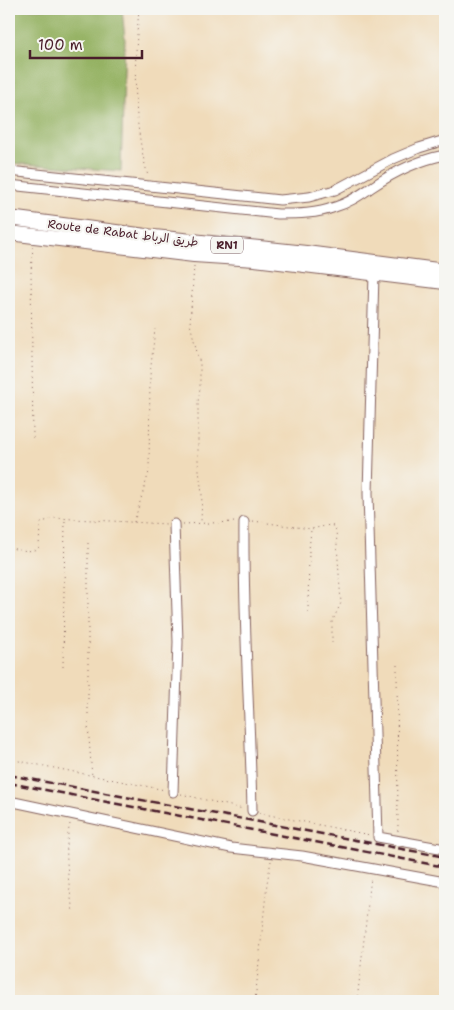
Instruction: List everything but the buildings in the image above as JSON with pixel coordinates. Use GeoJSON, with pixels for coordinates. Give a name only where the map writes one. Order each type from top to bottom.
{"type":"FeatureCollection","features":[{"type":"Feature","properties":{"kind":"highway","name":"Route de Rabat طريق الرباط"},"geometry":{"type":"LineString","coordinates":[[9,218],[154,238],[445,271]]}},
{"type":"Feature","properties":{"kind":"highway","name":"Route de Rabat طريق الرباط"},"geometry":{"type":"LineString","coordinates":[[9,233],[194,255],[255,259],[445,282]]}},
{"type":"Feature","properties":{"kind":"street"},"geometry":{"type":"LineString","coordinates":[[9,171],[280,200],[309,197],[335,190],[393,159],[445,140]]}},
{"type":"Feature","properties":{"kind":"street"},"geometry":{"type":"LineString","coordinates":[[9,185],[278,214],[301,214],[335,208],[358,197],[402,169],[445,155]]}},
{"type":"Feature","properties":{"kind":"street"},"geometry":{"type":"LineString","coordinates":[[374,274],[368,492],[378,836],[445,849]]}},
{"type":"Feature","properties":{"kind":"street"},"geometry":{"type":"LineString","coordinates":[[244,522],[243,592],[252,812]]}},
{"type":"Feature","properties":{"kind":"street"},"geometry":{"type":"LineString","coordinates":[[173,792],[178,642],[174,524]]}},
{"type":"Feature","properties":{"kind":"street"},"geometry":{"type":"LineString","coordinates":[[9,801],[231,848],[302,856],[445,882]]}},
{"type":"Feature","properties":{"kind":"path"},"geometry":{"type":"LineString","coordinates":[[140,9],[136,50],[135,102],[138,134],[151,185]]}},
{"type":"Feature","properties":{"kind":"path"},"geometry":{"type":"LineString","coordinates":[[33,439],[31,271],[35,236]]}},
{"type":"Feature","properties":{"kind":"path"},"geometry":{"type":"LineString","coordinates":[[194,255],[190,324],[200,364],[198,462],[202,494],[201,523]]}},
{"type":"Feature","properties":{"kind":"path"},"geometry":{"type":"LineString","coordinates":[[134,522],[150,472],[150,375],[155,328]]}},
{"type":"Feature","properties":{"kind":"path"},"geometry":{"type":"LineString","coordinates":[[9,548],[36,550],[39,546],[40,525],[42,522],[55,518],[174,524],[260,521],[311,529],[330,525],[336,530],[341,603],[332,622],[332,643]]}},
{"type":"Feature","properties":{"kind":"path"},"geometry":{"type":"LineString","coordinates":[[63,667],[65,518]]}},
{"type":"Feature","properties":{"kind":"path"},"geometry":{"type":"LineString","coordinates":[[308,612],[308,550],[311,529]]}},
{"type":"Feature","properties":{"kind":"path"},"geometry":{"type":"LineString","coordinates":[[88,543],[88,725],[92,777]]}},
{"type":"Feature","properties":{"kind":"path"},"geometry":{"type":"LineString","coordinates":[[397,665],[398,841]]}},
{"type":"Feature","properties":{"kind":"path"},"geometry":{"type":"LineString","coordinates":[[9,759],[173,792],[252,812],[378,836]]}},
{"type":"Feature","properties":{"kind":"path"},"geometry":{"type":"LineString","coordinates":[[72,814],[67,835],[73,912]]}},
{"type":"Feature","properties":{"kind":"path"},"geometry":{"type":"LineString","coordinates":[[255,1001],[267,883],[272,853]]}},
{"type":"Feature","properties":{"kind":"path"},"geometry":{"type":"LineString","coordinates":[[357,1001],[372,869]]}},
{"type":"Feature","properties":{"kind":"green space"},"geometry":{"type":"Polygon","coordinates":[[[9,9],[122,9],[125,39],[121,171],[9,163],[9,9]]]}},
{"type":"Feature","properties":{"kind":"railway"},"geometry":{"type":"LineString","coordinates":[[9,775],[445,857]]}},
{"type":"Feature","properties":{"kind":"railway"},"geometry":{"type":"LineString","coordinates":[[9,783],[445,867]]}}]}
